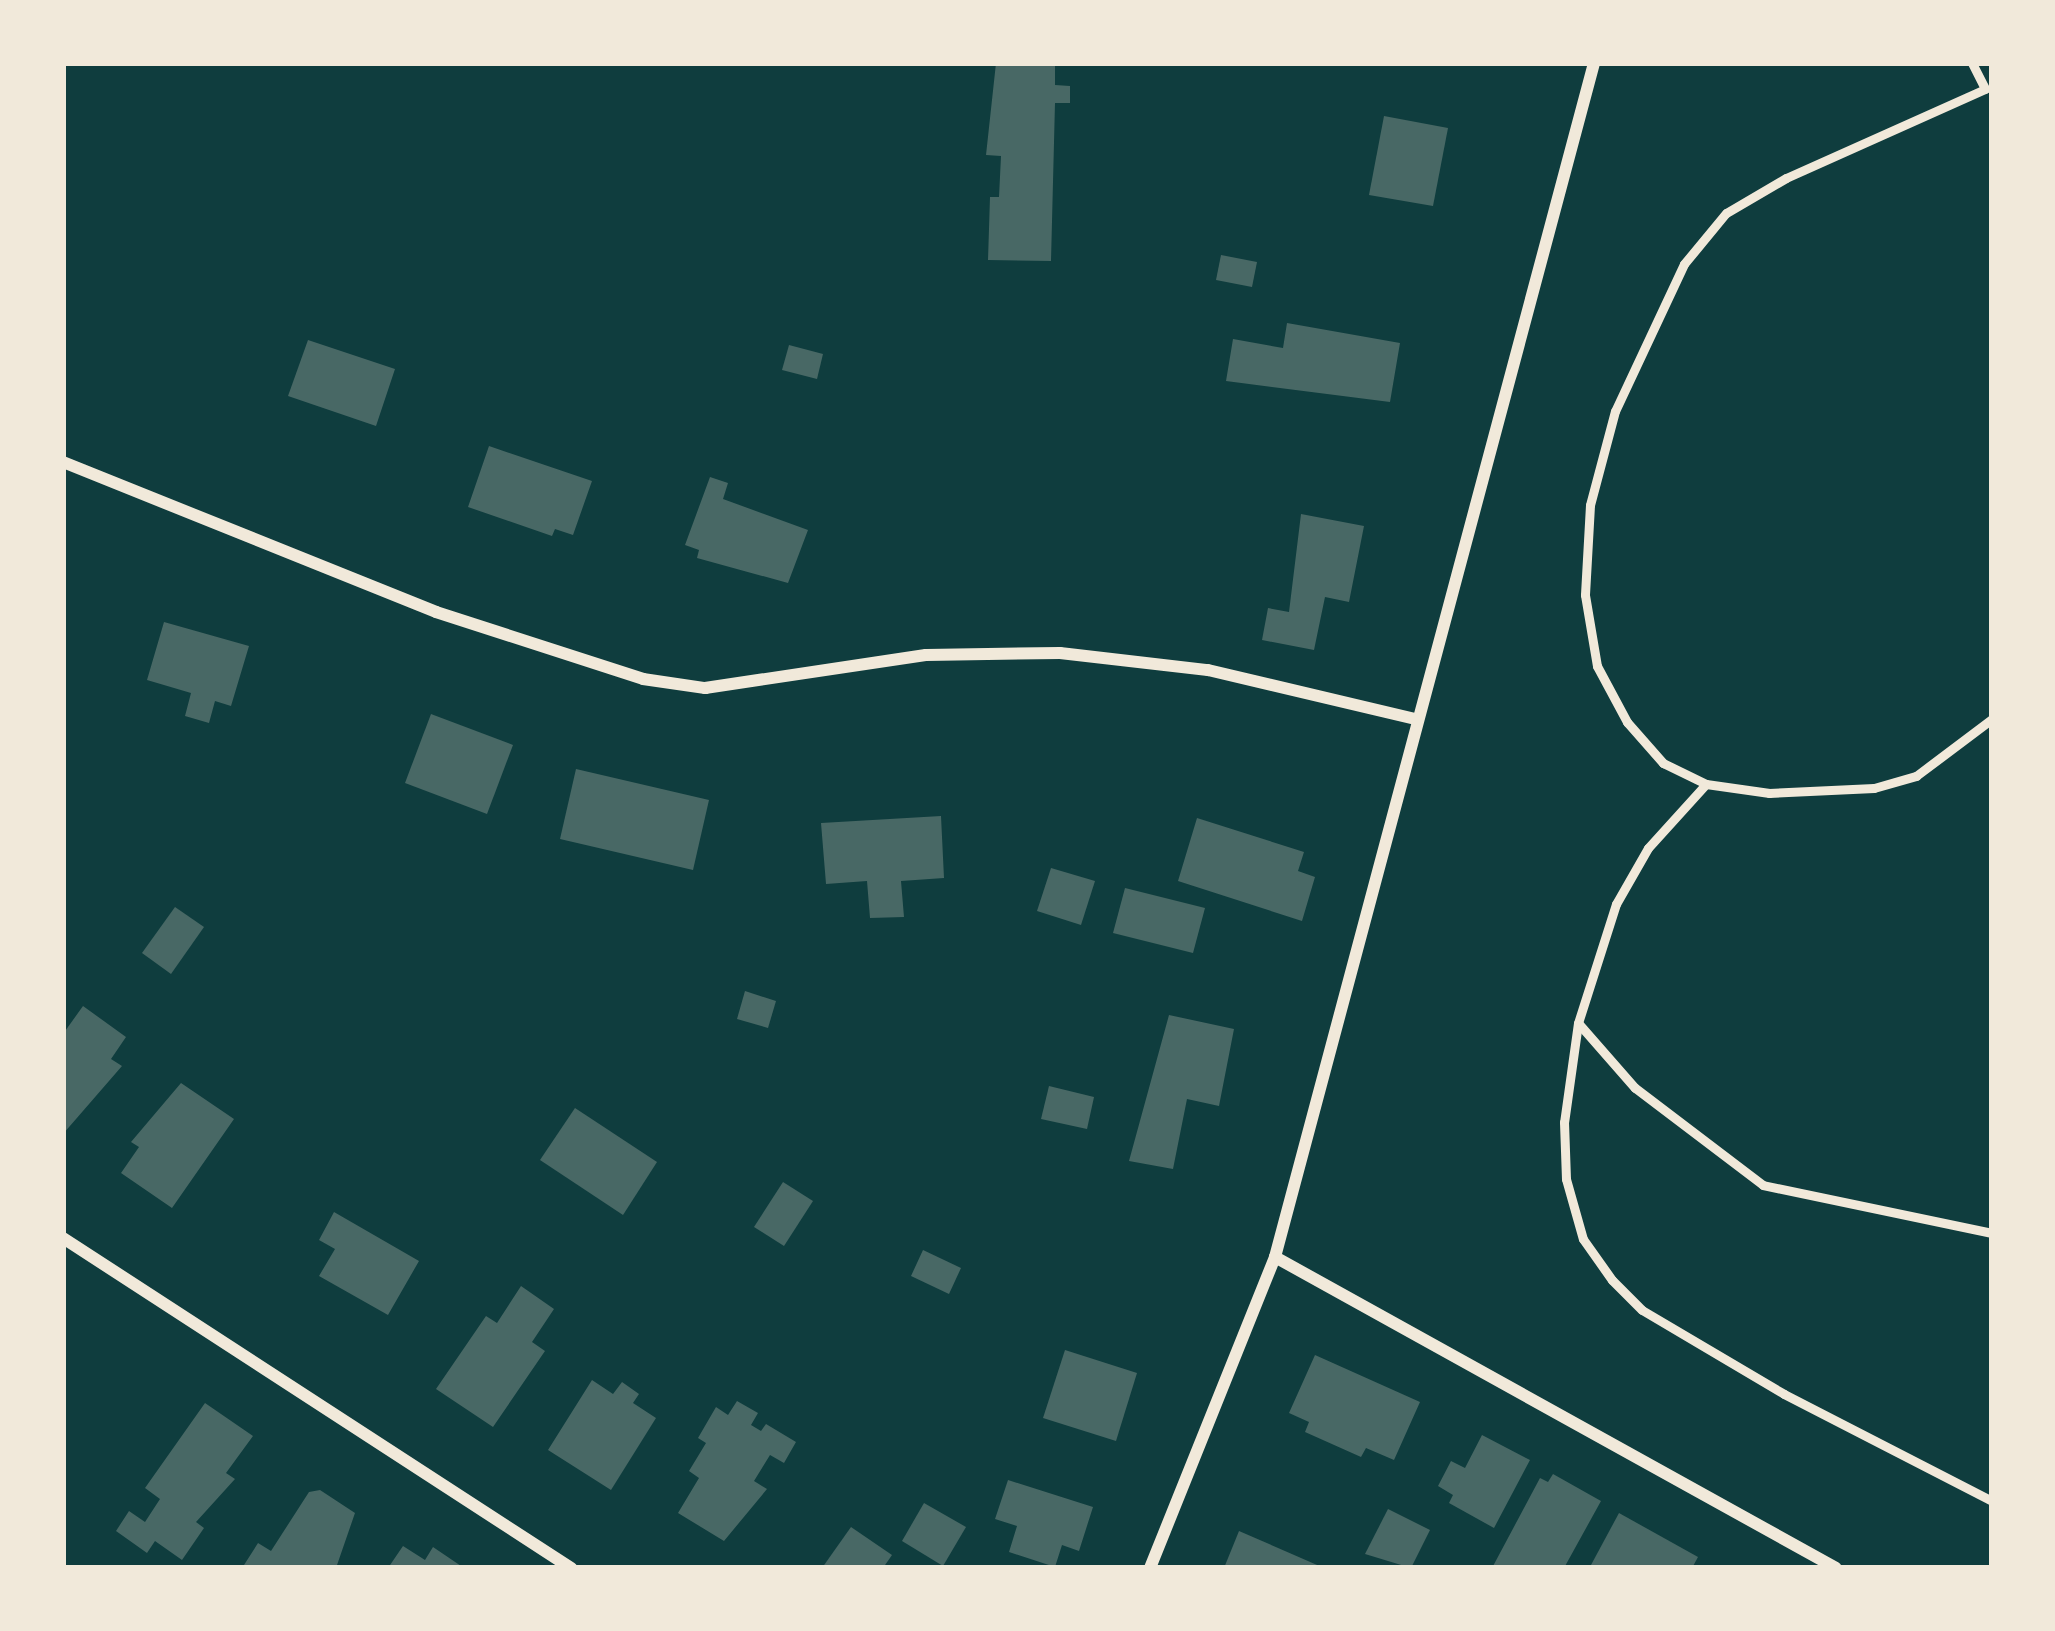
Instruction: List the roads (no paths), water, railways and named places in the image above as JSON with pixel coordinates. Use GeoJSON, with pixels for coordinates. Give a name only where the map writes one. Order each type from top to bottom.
{"type":"FeatureCollection","features":[{"type":"Feature","properties":{"kind":"street"},"geometry":{"type":"LineString","coordinates":[[1150,1568],[1275,1257],[1415,719],[1594,63]]}},
{"type":"Feature","properties":{"kind":"street"},"geometry":{"type":"LineString","coordinates":[[63,462],[436,612],[643,679],[705,688],[926,655],[1060,652],[1208,670],[1415,719]]}},
{"type":"Feature","properties":{"kind":"street"},"geometry":{"type":"LineString","coordinates":[[63,1238],[571,1568]]}},
{"type":"Feature","properties":{"kind":"street"},"geometry":{"type":"LineString","coordinates":[[1275,1257],[1836,1568]]}},
{"type":"Feature","properties":{"kind":"lane"},"geometry":{"type":"LineString","coordinates":[[1972,63],[1988,89],[1726,213],[1684,264],[1615,411],[1590,505],[1585,596],[1597,666],[1627,722],[1663,763],[1706,784],[1837,795],[1874,788],[1916,776],[1992,719]]}},
{"type":"Feature","properties":{"kind":"lane"},"geometry":{"type":"LineString","coordinates":[[1706,784],[1648,848],[1616,904],[1578,1023],[1564,1122],[1565,1179],[1583,1239],[1612,1280],[1642,1310],[1784,1394],[1992,1501]]}},
{"type":"Feature","properties":{"kind":"lane"},"geometry":{"type":"LineString","coordinates":[[1578,1023],[1635,1088],[1763,1185],[1992,1233]]}}]}
